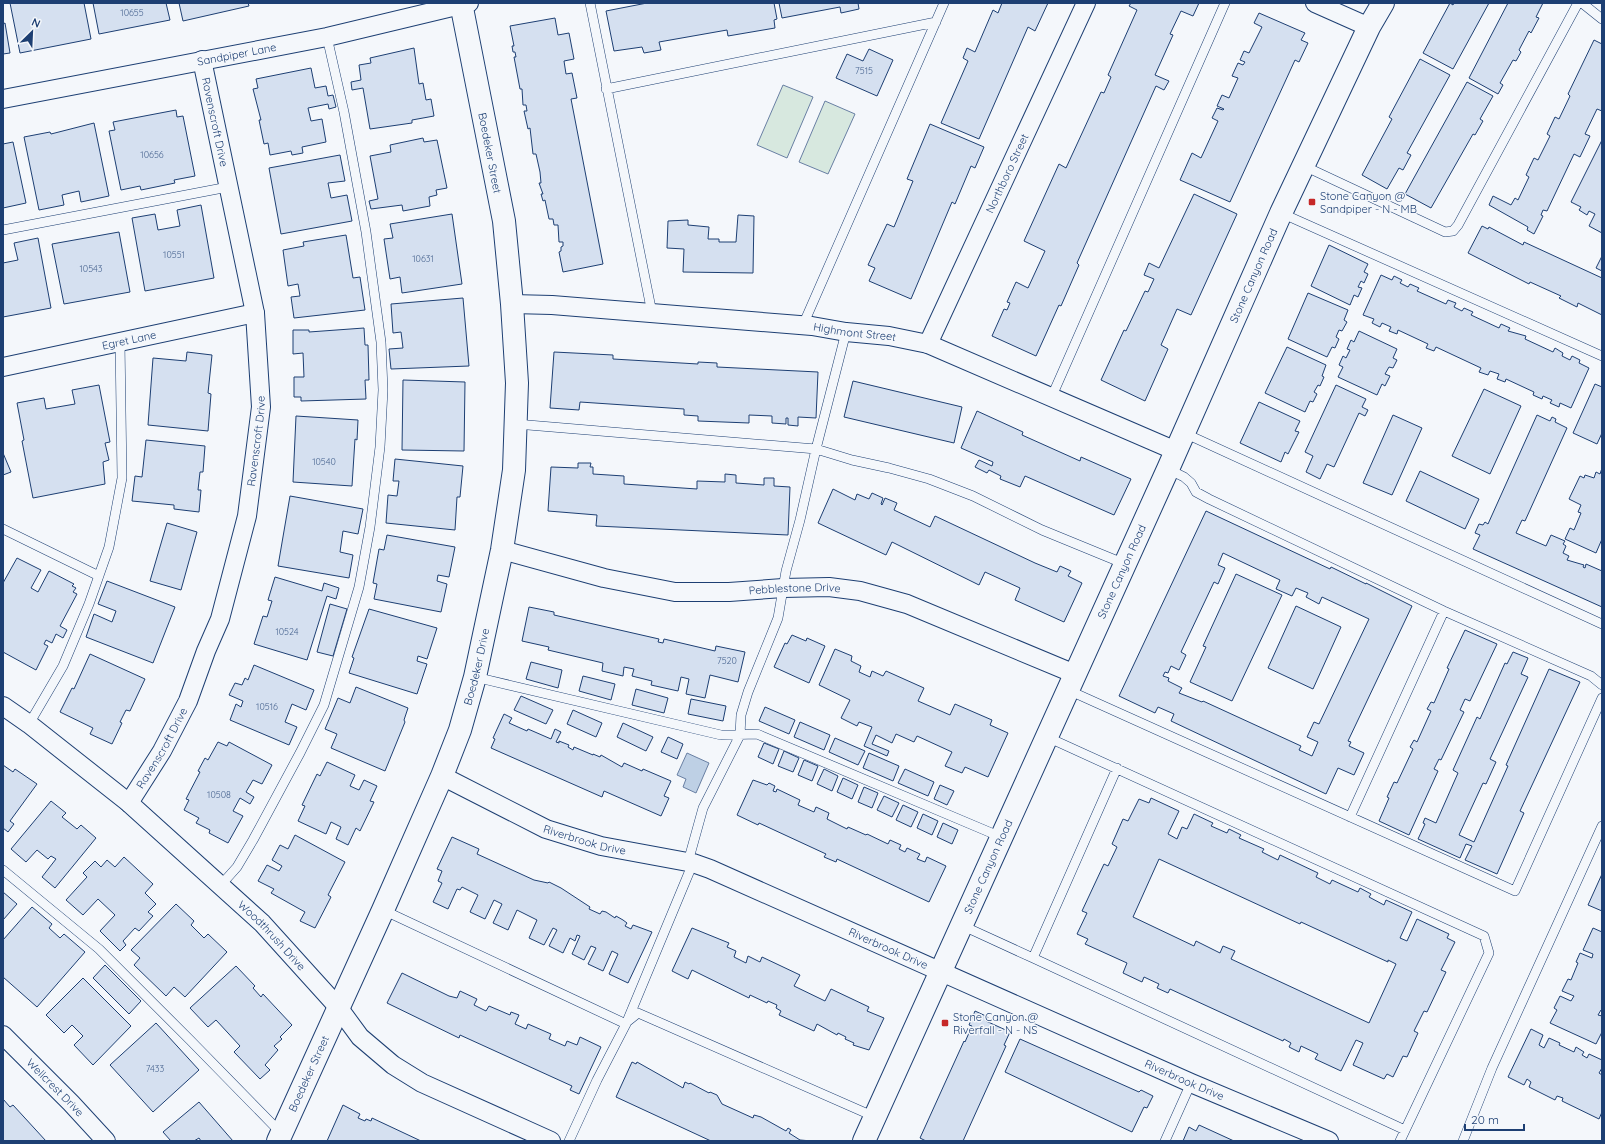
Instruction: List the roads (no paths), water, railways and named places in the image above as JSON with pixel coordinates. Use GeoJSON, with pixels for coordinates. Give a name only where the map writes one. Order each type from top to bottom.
{"type":"FeatureCollection","features":[{"type":"Feature","properties":{"kind":"street","name":"Northboro Street"},"geometry":{"type":"LineString","coordinates":[[928,344],[1086,3]]}},
{"type":"Feature","properties":{"kind":"street"},"geometry":{"type":"LineString","coordinates":[[1315,3],[1368,27]]}},
{"type":"Feature","properties":{"kind":"street","name":"Stone Canyon Road"},"geometry":{"type":"LineString","coordinates":[[864,1141],[939,972],[1126,564],[1303,166],[1368,27],[1383,3]]}},
{"type":"Feature","properties":{"kind":"street","name":"Sandpiper Lane"},"geometry":{"type":"LineString","coordinates":[[3,99],[326,37],[464,4]]}},
{"type":"Feature","properties":{"kind":"street","name":"Boedeker Street"},"geometry":{"type":"LineString","coordinates":[[464,4],[504,221],[512,304]]}},
{"type":"Feature","properties":{"kind":"street","name":"Ravenscroft Drive"},"geometry":{"type":"LineString","coordinates":[[129,803],[162,751],[188,701],[206,651],[220,619],[247,516],[261,407],[255,313],[202,60]]}},
{"type":"Feature","properties":{"kind":"street","name":"Highmont Street"},"geometry":{"type":"LineString","coordinates":[[512,304],[803,325],[846,332],[889,336],[928,344],[1052,396],[1176,451]]}},
{"type":"Feature","properties":{"kind":"street","name":"Boedeker Drive"},"geometry":{"type":"LineString","coordinates":[[338,1007],[383,910],[442,776],[460,730],[475,677],[502,550],[514,470],[517,383],[512,304]]}},
{"type":"Feature","properties":{"kind":"street","name":"Egret Lane"},"geometry":{"type":"LineString","coordinates":[[3,367],[255,313]]}},
{"type":"Feature","properties":{"kind":"street","name":"Pebblestone Drive"},"geometry":{"type":"LineString","coordinates":[[502,550],[604,578],[675,592],[729,592],[783,588],[829,587],[860,591],[907,604],[1072,682]]}},
{"type":"Feature","properties":{"kind":"street","name":"Woodthrush Drive"},"geometry":{"type":"LineString","coordinates":[[3,706],[29,724],[129,803],[262,923],[338,1007],[360,1037],[394,1065],[422,1082],[551,1141]]}},
{"type":"Feature","properties":{"kind":"street","name":"Riverbrook Drive"},"geometry":{"type":"LineString","coordinates":[[442,776],[546,829],[601,846],[690,863],[1191,1083],[1329,1141]]}},
{"type":"Feature","properties":{"kind":"street","name":"Boedeker Street"},"geometry":{"type":"LineString","coordinates":[[280,1137],[338,1007]]}},
{"type":"Feature","properties":{"kind":"street","name":"Wellcrest Drive"},"geometry":{"type":"LineString","coordinates":[[3,1035],[71,1103],[106,1141]]}},
{"type":"Feature","properties":{"kind":"lane"},"geometry":{"type":"LineString","coordinates":[[590,3],[652,313]]}},
{"type":"Feature","properties":{"kind":"lane"},"geometry":{"type":"LineString","coordinates":[[803,325],[944,3]]}},
{"type":"Feature","properties":{"kind":"lane"},"geometry":{"type":"LineString","coordinates":[[1052,396],[1225,3]]}},
{"type":"Feature","properties":{"kind":"lane"},"geometry":{"type":"LineString","coordinates":[[1303,166],[1445,232],[1453,231],[1458,225],[1578,3]]}},
{"type":"Feature","properties":{"kind":"lane"},"geometry":{"type":"LineString","coordinates":[[1582,3],[1602,19]]}},
{"type":"Feature","properties":{"kind":"lane"},"geometry":{"type":"LineString","coordinates":[[606,89],[936,22]]}},
{"type":"Feature","properties":{"kind":"lane"},"geometry":{"type":"LineString","coordinates":[[220,886],[237,867],[253,840],[324,705],[359,586],[370,528],[380,447],[383,390],[380,342],[364,224],[344,112],[326,37]]}},
{"type":"Feature","properties":{"kind":"lane"},"geometry":{"type":"LineString","coordinates":[[3,230],[228,187]]}},
{"type":"Feature","properties":{"kind":"lane"},"geometry":{"type":"LineString","coordinates":[[1282,213],[1602,356]]}},
{"type":"Feature","properties":{"kind":"lane"},"geometry":{"type":"LineString","coordinates":[[569,1141],[597,1080],[626,1024],[690,863],[703,808],[740,735],[741,714],[748,692],[778,618],[783,588],[816,449],[846,332]]}},
{"type":"Feature","properties":{"kind":"lane"},"geometry":{"type":"LineString","coordinates":[[29,724],[63,666],[89,604],[109,547],[122,478],[120,342]]}},
{"type":"Feature","properties":{"kind":"lane"},"geometry":{"type":"LineString","coordinates":[[516,424],[816,449],[852,460],[929,479],[973,496],[1042,530],[1126,564]]}},
{"type":"Feature","properties":{"kind":"lane"},"geometry":{"type":"LineString","coordinates":[[1176,451],[1184,477],[1191,483],[1196,492],[1444,611],[1591,676],[1602,685]]}},
{"type":"Feature","properties":{"kind":"lane"},"geometry":{"type":"LineString","coordinates":[[1176,451],[1602,624]]}},
{"type":"Feature","properties":{"kind":"lane"},"geometry":{"type":"LineString","coordinates":[[3,529],[99,576]]}},
{"type":"Feature","properties":{"kind":"lane"},"geometry":{"type":"LineString","coordinates":[[1350,817],[1444,611]]}},
{"type":"Feature","properties":{"kind":"lane"},"geometry":{"type":"LineString","coordinates":[[475,677],[721,735],[757,734],[1001,837]]}},
{"type":"Feature","properties":{"kind":"lane"},"geometry":{"type":"LineString","coordinates":[[1072,682],[1350,817],[1515,891],[1602,698]]}},
{"type":"Feature","properties":{"kind":"lane"},"geometry":{"type":"LineString","coordinates":[[1047,737],[1484,936],[1489,953],[1400,1141]]}},
{"type":"Feature","properties":{"kind":"lane"},"geometry":{"type":"LineString","coordinates":[[1033,958],[1117,768]]}},
{"type":"Feature","properties":{"kind":"lane"},"geometry":{"type":"LineString","coordinates":[[1463,1141],[1492,1068],[1602,826]]}},
{"type":"Feature","properties":{"kind":"lane"},"geometry":{"type":"LineString","coordinates":[[3,870],[99,949],[190,1040],[280,1137]]}},
{"type":"Feature","properties":{"kind":"lane"},"geometry":{"type":"LineString","coordinates":[[383,910],[626,1024]]}},
{"type":"Feature","properties":{"kind":"lane"},"geometry":{"type":"LineString","coordinates":[[961,924],[1405,1130]]}},
{"type":"Feature","properties":{"kind":"lane"},"geometry":{"type":"LineString","coordinates":[[626,1024],[638,1013],[875,1117]]}},
{"type":"Feature","properties":{"kind":"lane"},"geometry":{"type":"LineString","coordinates":[[1165,1141],[1191,1083]]}},
{"type":"Feature","properties":{"kind":"water"},"geometry":{"type":"Polygon","coordinates":[[[687,753],[709,763],[696,793],[683,787],[686,779],[677,775],[687,753]]]}},
{"type":"Feature","properties":{"kind":"place","name":"Stone Canyon @ Sandpiper - N - MB"},"geometry":{"type":"Point","coordinates":[1312,202]}},
{"type":"Feature","properties":{"kind":"place","name":"Stone Canyon @ Riverfall - N - NS"},"geometry":{"type":"Point","coordinates":[945,1023]}}]}
